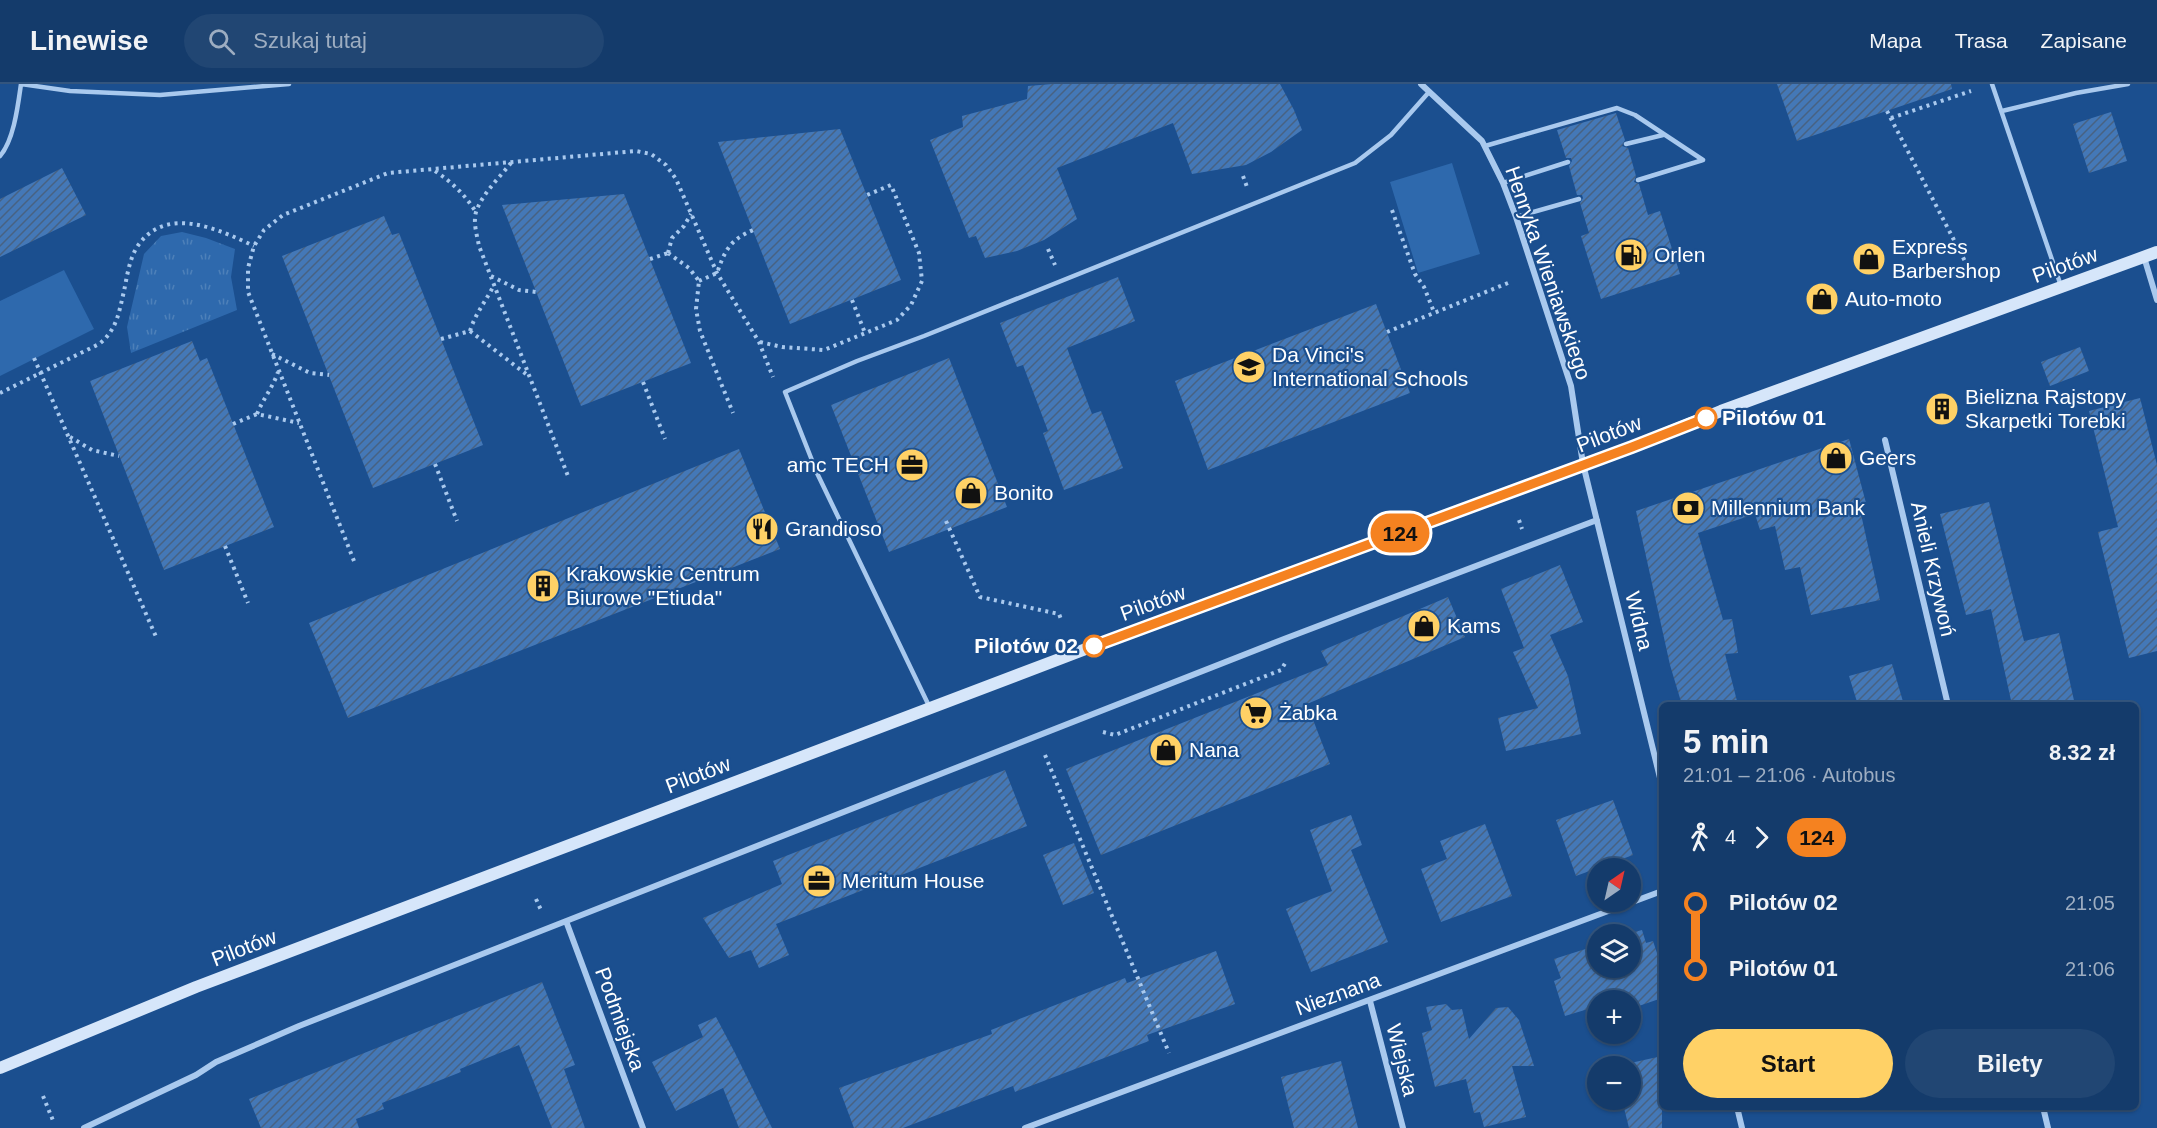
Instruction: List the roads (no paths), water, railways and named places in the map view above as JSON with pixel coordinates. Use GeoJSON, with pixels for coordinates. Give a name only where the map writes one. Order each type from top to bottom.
{"type":"FeatureCollection","features":[{"type":"Feature","properties":{"kind":"street","name":"Henryka Wieniawskiego"},"geometry":{"type":"LineString","coordinates":[[1421,84],[1485,146],[1503,183],[1571,386],[1583,465]]}},
{"type":"Feature","properties":{"kind":"street","name":"Pilotów"},"geometry":{"type":"LineString","coordinates":[[0,1068],[196,987],[930,708],[1583,465],[1721,411],[2157,252]]}},
{"type":"Feature","properties":{"kind":"street"},"geometry":{"type":"LineString","coordinates":[[2144,257],[2157,300]]}},
{"type":"Feature","properties":{"kind":"street","name":"Anieli Krzywoń"},"geometry":{"type":"LineString","coordinates":[[1885,440],[1947,702]]}},
{"type":"Feature","properties":{"kind":"street","name":"Widna"},"geometry":{"type":"LineString","coordinates":[[1583,465],[1659,774]]}},
{"type":"Feature","properties":{"kind":"street"},"geometry":{"type":"LineString","coordinates":[[84,1128],[196,1075],[216,1062],[299,1026],[965,764],[1037,738],[1284,639],[1597,520]]}},
{"type":"Feature","properties":{"kind":"street","name":"Nieznana"},"geometry":{"type":"LineString","coordinates":[[1025,1128],[1659,892]]}},
{"type":"Feature","properties":{"kind":"street","name":"Podmiejska"},"geometry":{"type":"LineString","coordinates":[[566,921],[643,1128]]}},
{"type":"Feature","properties":{"kind":"street","name":"Wiejska"},"geometry":{"type":"LineString","coordinates":[[1371,1001],[1402,1128]]}},
{"type":"Feature","properties":{"kind":"street"},"geometry":{"type":"LineString","coordinates":[[1738,1110],[1742,1128]]}},
{"type":"Feature","properties":{"kind":"street"},"geometry":{"type":"LineString","coordinates":[[2044,1110],[2048,1128]]}},
{"type":"Feature","properties":{"kind":"lane"},"geometry":{"type":"LineString","coordinates":[[0,156],[4,151],[15,118],[21,84],[70,91],[160,95],[289,84]]}},
{"type":"Feature","properties":{"kind":"lane"},"geometry":{"type":"LineString","coordinates":[[1992,84],[2062,287]]}},
{"type":"Feature","properties":{"kind":"lane"},"geometry":{"type":"LineString","coordinates":[[2002,111],[2076,93],[2128,84]]}},
{"type":"Feature","properties":{"kind":"lane"},"geometry":{"type":"LineString","coordinates":[[930,708],[822,483],[785,392],[857,361],[1355,163],[1391,135],[1429,92]]}},
{"type":"Feature","properties":{"kind":"lane"},"geometry":{"type":"LineString","coordinates":[[1485,146],[1617,108],[1635,115],[1703,160],[1638,180]]}},
{"type":"Feature","properties":{"kind":"lane"},"geometry":{"type":"LineString","coordinates":[[1626,144],[1663,135]]}},
{"type":"Feature","properties":{"kind":"lane"},"geometry":{"type":"LineString","coordinates":[[1503,183],[1568,162]]}},
{"type":"Feature","properties":{"kind":"lane"},"geometry":{"type":"LineString","coordinates":[[1516,217],[1578,199]]}},
{"type":"Feature","properties":{"kind":"place","name":"Orlen"},"geometry":{"type":"Point","coordinates":[1631,255]}},
{"type":"Feature","properties":{"kind":"place","name":"Express Barbershop"},"geometry":{"type":"Point","coordinates":[1869,259]}},
{"type":"Feature","properties":{"kind":"place","name":"Auto-moto"},"geometry":{"type":"Point","coordinates":[1822,299]}},
{"type":"Feature","properties":{"kind":"place","name":"Da Vinci's International Schools"},"geometry":{"type":"Point","coordinates":[1249,367]}},
{"type":"Feature","properties":{"kind":"place","name":"Bielizna Rajstopy Skarpetki Torebki"},"geometry":{"type":"Point","coordinates":[1942,409]}},
{"type":"Feature","properties":{"kind":"place","name":"Pilotów 01"},"geometry":{"type":"Point","coordinates":[1706,418]}},
{"type":"Feature","properties":{"kind":"place","name":"Geers"},"geometry":{"type":"Point","coordinates":[1836,458]}},
{"type":"Feature","properties":{"kind":"place","name":"amc TECH"},"geometry":{"type":"Point","coordinates":[912,465]}},
{"type":"Feature","properties":{"kind":"place","name":"Bonito"},"geometry":{"type":"Point","coordinates":[971,493]}},
{"type":"Feature","properties":{"kind":"place","name":"Millennium Bank"},"geometry":{"type":"Point","coordinates":[1688,508]}},
{"type":"Feature","properties":{"kind":"place","name":"Grandioso"},"geometry":{"type":"Point","coordinates":[762,529]}},
{"type":"Feature","properties":{"kind":"place","name":"Krakowskie Centrum Biurowe \"Etiuda\""},"geometry":{"type":"Point","coordinates":[543,586]}},
{"type":"Feature","properties":{"kind":"place","name":"Kams"},"geometry":{"type":"Point","coordinates":[1424,626]}},
{"type":"Feature","properties":{"kind":"place","name":"Pilotów 02"},"geometry":{"type":"Point","coordinates":[1094,646]}},
{"type":"Feature","properties":{"kind":"place","name":"Żabka"},"geometry":{"type":"Point","coordinates":[1256,713]}},
{"type":"Feature","properties":{"kind":"place","name":"Nana"},"geometry":{"type":"Point","coordinates":[1166,750]}},
{"type":"Feature","properties":{"kind":"place","name":"Meritum House"},"geometry":{"type":"Point","coordinates":[819,881]}}]}
